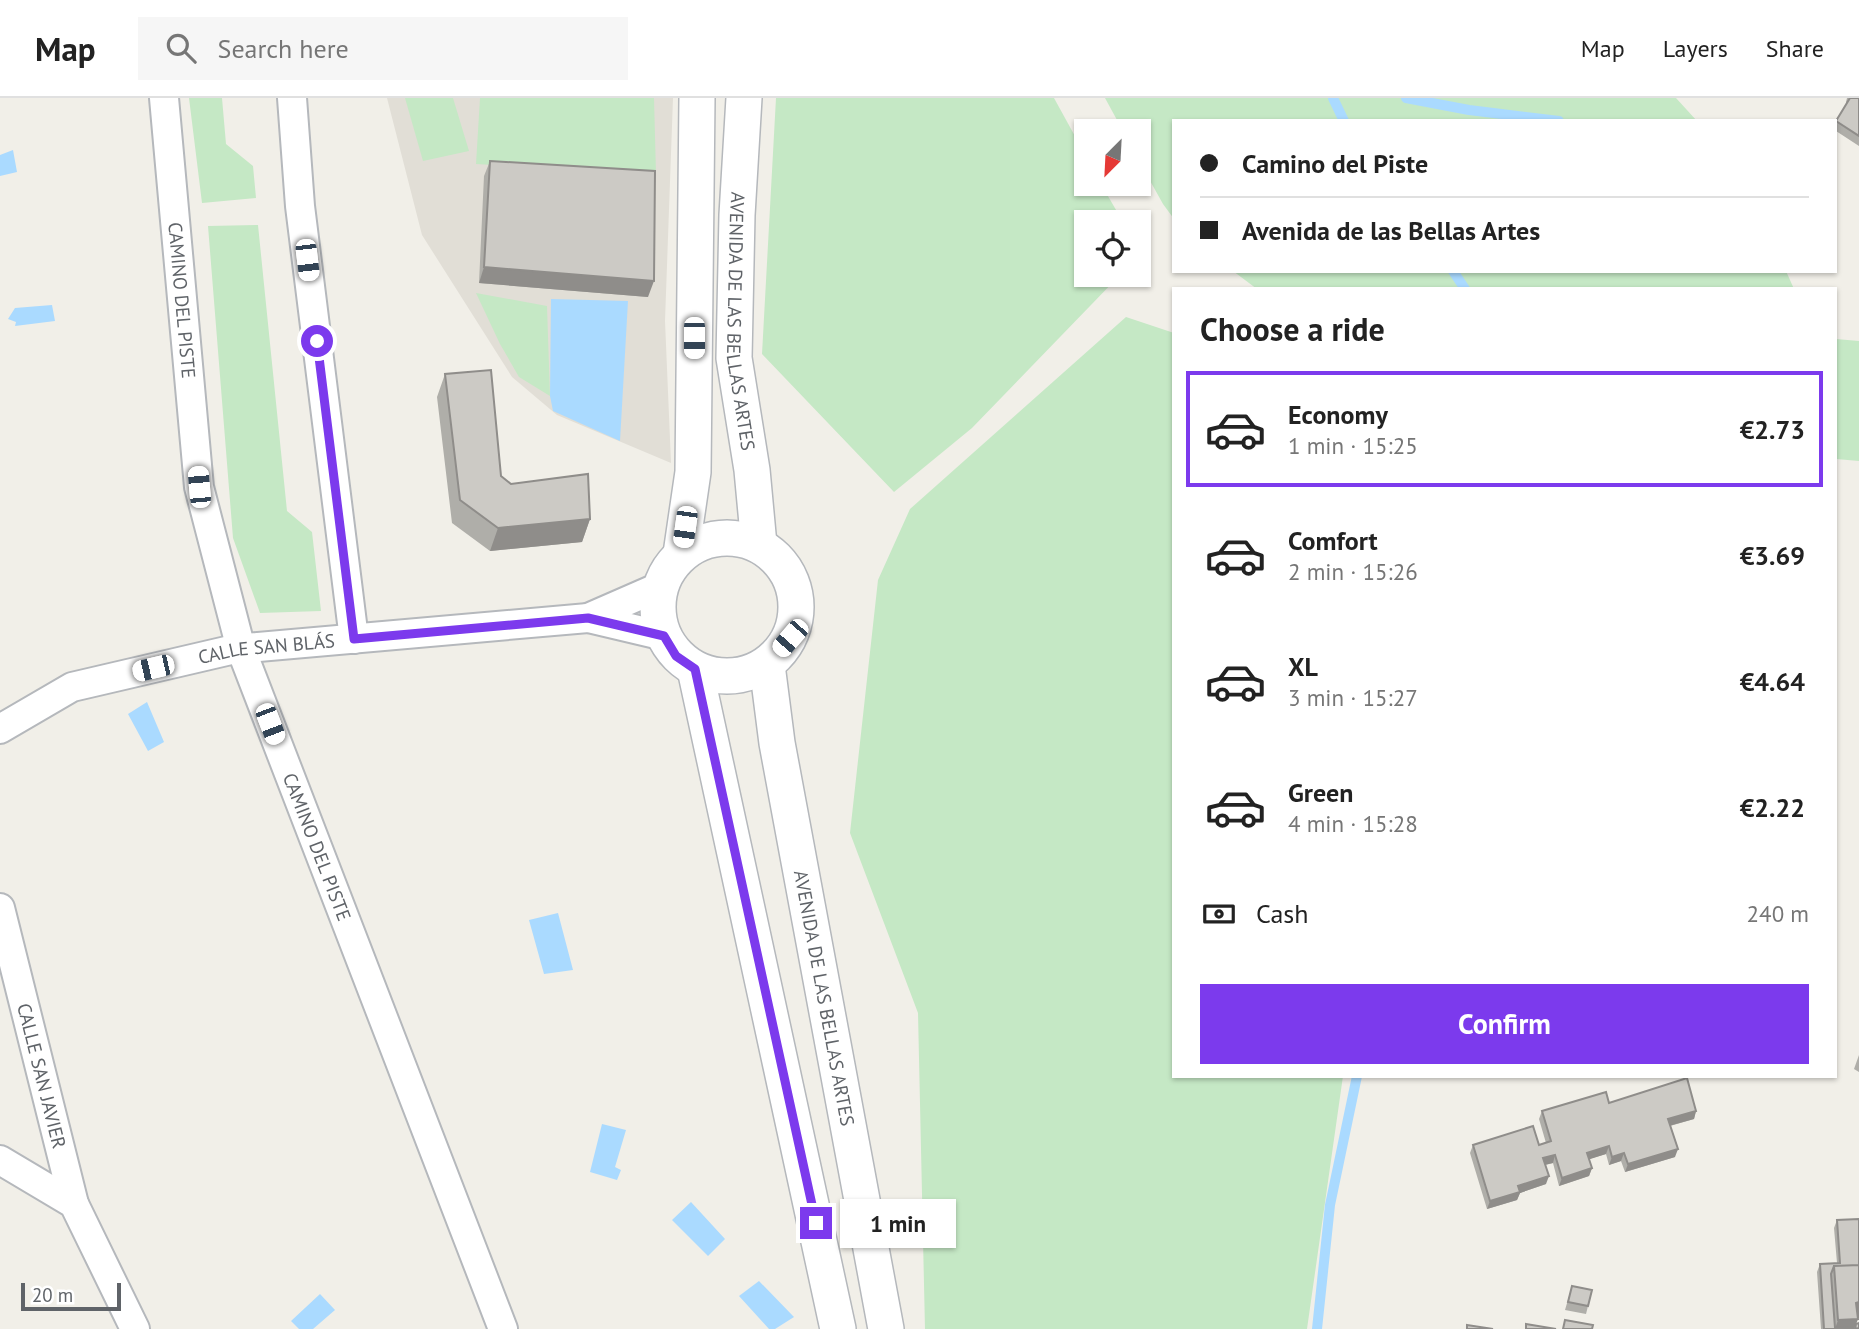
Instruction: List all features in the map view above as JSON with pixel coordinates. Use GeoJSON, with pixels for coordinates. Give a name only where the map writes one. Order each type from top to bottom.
{"type":"FeatureCollection","features":[{"type":"Feature","properties":{"kind":"street","name":"CAMINO DEL PISTE"},"geometry":{"type":"LineString","coordinates":[[164,98],[199,487],[241,649],[503,1329]]}},
{"type":"Feature","properties":{"kind":"street"},"geometry":{"type":"LineString","coordinates":[[292,98],[300,206],[354,639]]}},
{"type":"Feature","properties":{"kind":"street"},"geometry":{"type":"LineString","coordinates":[[681,554],[718,538],[759,545],[785,569],[797,603],[790,638],[767,665],[732,677],[695,669],[676,656],[664,636],[657,612],[659,587],[681,554],[693,472],[697,98]]}},
{"type":"Feature","properties":{"kind":"street","name":"AVENIDA DE LAS BELLAS ARTES"},"geometry":{"type":"LineString","coordinates":[[744,98],[737,215],[734,358],[752,470],[759,545]]}},
{"type":"Feature","properties":{"kind":"street","name":"CALLE SAN BLÁS"},"geometry":{"type":"LineString","coordinates":[[588,618],[659,587]]}},
{"type":"Feature","properties":{"kind":"street","name":"CALLE SAN BLÁS"},"geometry":{"type":"LineString","coordinates":[[0,729],[72,687],[241,649],[588,618],[664,636]]}},
{"type":"Feature","properties":{"kind":"street","name":"AVENIDA DE LAS BELLAS ARTES"},"geometry":{"type":"LineString","coordinates":[[767,665],[777,743],[886,1329]]}},
{"type":"Feature","properties":{"kind":"street"},"geometry":{"type":"LineString","coordinates":[[695,669],[838,1329]]}},
{"type":"Feature","properties":{"kind":"street","name":"CALLE SAN JAVIER"},"geometry":{"type":"LineString","coordinates":[[0,908],[74,1204],[135,1329]]}},
{"type":"Feature","properties":{"kind":"street"},"geometry":{"type":"LineString","coordinates":[[0,1160],[74,1204]]}},
{"type":"Feature","properties":{"kind":"shaded area"},"geometry":{"type":"Polygon","coordinates":[[[387,98],[673,98],[665,321],[671,463],[557,415],[512,377],[422,235],[387,98]]]}},
{"type":"Feature","properties":{"kind":"green space"},"geometry":{"type":"Polygon","coordinates":[[[189,98],[222,98],[226,144],[253,166],[256,198],[202,203],[189,98]]]}},
{"type":"Feature","properties":{"kind":"green space"},"geometry":{"type":"Polygon","coordinates":[[[405,98],[453,98],[469,151],[423,161],[405,98]]]}},
{"type":"Feature","properties":{"kind":"green space"},"geometry":{"type":"Polygon","coordinates":[[[480,98],[654,98],[656,174],[476,164],[480,98]]]}},
{"type":"Feature","properties":{"kind":"green space"},"geometry":{"type":"Polygon","coordinates":[[[776,98],[1054,98],[1074,134],[1074,196],[1108,196],[1116,210],[1074,210],[1074,287],[1108,287],[972,428],[894,492],[762,354],[776,98]]]}},
{"type":"Feature","properties":{"kind":"green space"},"geometry":{"type":"Polygon","coordinates":[[[1105,98],[1676,98],[1695,119],[1172,119],[1172,216],[1152,184],[1152,119],[1116,119],[1105,98]]]}},
{"type":"Feature","properties":{"kind":"green space"},"geometry":{"type":"Polygon","coordinates":[[[258,225],[287,511],[312,532],[321,611],[260,613],[233,538],[208,226],[258,225]]]}},
{"type":"Feature","properties":{"kind":"green space"},"geometry":{"type":"Polygon","coordinates":[[[1236,273],[1787,273],[1793,287],[1254,287],[1236,273]]]}},
{"type":"Feature","properties":{"kind":"green space"},"geometry":{"type":"Polygon","coordinates":[[[476,293],[547,306],[550,396],[519,377],[476,293]]]}},
{"type":"Feature","properties":{"kind":"green space"},"geometry":{"type":"Polygon","coordinates":[[[1126,317],[1172,332],[1172,1078],[1343,1078],[1307,1329],[925,1329],[918,1013],[850,833],[878,580],[910,509],[1126,317]]]}},
{"type":"Feature","properties":{"kind":"green space"},"geometry":{"type":"Polygon","coordinates":[[[1837,339],[1859,341],[1859,461],[1837,459],[1837,339]]]}},
{"type":"Feature","properties":{"kind":"water"},"geometry":{"type":"Polygon","coordinates":[[[13,150],[17,172],[0,176],[0,155],[13,150]]]}},
{"type":"Feature","properties":{"kind":"water"},"geometry":{"type":"Polygon","coordinates":[[[551,299],[628,301],[620,441],[553,411],[550,396],[551,299]]]}},
{"type":"Feature","properties":{"kind":"water"},"geometry":{"type":"Polygon","coordinates":[[[52,305],[55,321],[15,326],[16,322],[8,319],[15,308],[52,305]]]}},
{"type":"Feature","properties":{"kind":"water"},"geometry":{"type":"Polygon","coordinates":[[[147,702],[164,742],[148,751],[128,714],[147,702]]]}},
{"type":"Feature","properties":{"kind":"water"},"geometry":{"type":"Polygon","coordinates":[[[558,913],[573,970],[544,974],[529,920],[558,913]]]}},
{"type":"Feature","properties":{"kind":"water"},"geometry":{"type":"Polygon","coordinates":[[[602,1124],[626,1130],[615,1167],[621,1170],[617,1180],[590,1172],[602,1124]]]}},
{"type":"Feature","properties":{"kind":"water"},"geometry":{"type":"Polygon","coordinates":[[[691,1202],[725,1239],[708,1256],[672,1220],[691,1202]]]}},
{"type":"Feature","properties":{"kind":"water"},"geometry":{"type":"Polygon","coordinates":[[[759,1281],[794,1317],[775,1329],[769,1329],[739,1296],[759,1281]]]}},
{"type":"Feature","properties":{"kind":"water"},"geometry":{"type":"Polygon","coordinates":[[[320,1294],[335,1310],[313,1329],[299,1329],[291,1321],[320,1294]]]}},
{"type":"Feature","properties":{"kind":"building"},"geometry":{"type":"Polygon","coordinates":[[[1850,98],[1859,98],[1859,136],[1837,119],[1850,98]]]}},
{"type":"Feature","properties":{"kind":"building"},"geometry":{"type":"Polygon","coordinates":[[[490,161],[655,171],[654,281],[484,267],[490,161]]]}},
{"type":"Feature","properties":{"kind":"building"},"geometry":{"type":"Polygon","coordinates":[[[491,370],[501,476],[511,484],[588,474],[590,519],[498,528],[460,500],[445,374],[491,370]]]}},
{"type":"Feature","properties":{"kind":"building"},"geometry":{"type":"Polygon","coordinates":[[[1687,1078],[1696,1111],[1668,1119],[1678,1149],[1628,1164],[1624,1153],[1612,1157],[1609,1146],[1587,1153],[1592,1168],[1562,1178],[1555,1155],[1543,1158],[1549,1176],[1518,1186],[1520,1192],[1490,1201],[1473,1145],[1533,1126],[1539,1145],[1551,1141],[1542,1111],[1606,1092],[1609,1103],[1687,1078]]]}},
{"type":"Feature","properties":{"kind":"building"},"geometry":{"type":"Polygon","coordinates":[[[1859,1219],[1859,1265],[1834,1266],[1831,1274],[1835,1328],[1853,1329],[1824,1329],[1820,1264],[1840,1263],[1837,1220],[1859,1219]]]}},
{"type":"Feature","properties":{"kind":"building"},"geometry":{"type":"Polygon","coordinates":[[[1859,1265],[1859,1302],[1856,1303],[1858,1319],[1838,1320],[1834,1266],[1859,1265]]]}},
{"type":"Feature","properties":{"kind":"building"},"geometry":{"type":"Polygon","coordinates":[[[1572,1286],[1592,1290],[1588,1306],[1568,1302],[1572,1286]]]}},
{"type":"Feature","properties":{"kind":"building"},"geometry":{"type":"Polygon","coordinates":[[[1565,1320],[1593,1325],[1592,1329],[1563,1329],[1565,1320]]]}},
{"type":"Feature","properties":{"kind":"building"},"geometry":{"type":"Polygon","coordinates":[[[1526,1324],[1556,1329],[1526,1329],[1526,1324]]]}},
{"type":"Feature","properties":{"kind":"building"},"geometry":{"type":"Polygon","coordinates":[[[1467,1325],[1493,1329],[1467,1329],[1467,1325]]]}},
{"type":"Feature","properties":{"kind":"waterway"},"geometry":{"type":"LineString","coordinates":[[1333,98],[1343,119]]}},
{"type":"Feature","properties":{"kind":"waterway"},"geometry":{"type":"LineString","coordinates":[[1406,98],[1469,110],[1543,119]]}},
{"type":"Feature","properties":{"kind":"waterway"},"geometry":{"type":"LineString","coordinates":[[1454,273],[1464,287]]}},
{"type":"Feature","properties":{"kind":"waterway"},"geometry":{"type":"LineString","coordinates":[[1317,1329],[1330,1205],[1357,1078]]}},
{"type":"Feature","properties":{"kind":"route"},"geometry":{"type":"LineString","coordinates":[[317,341],[354,639],[588,618],[664,636],[676,656],[695,669],[816,1223]]}}]}
